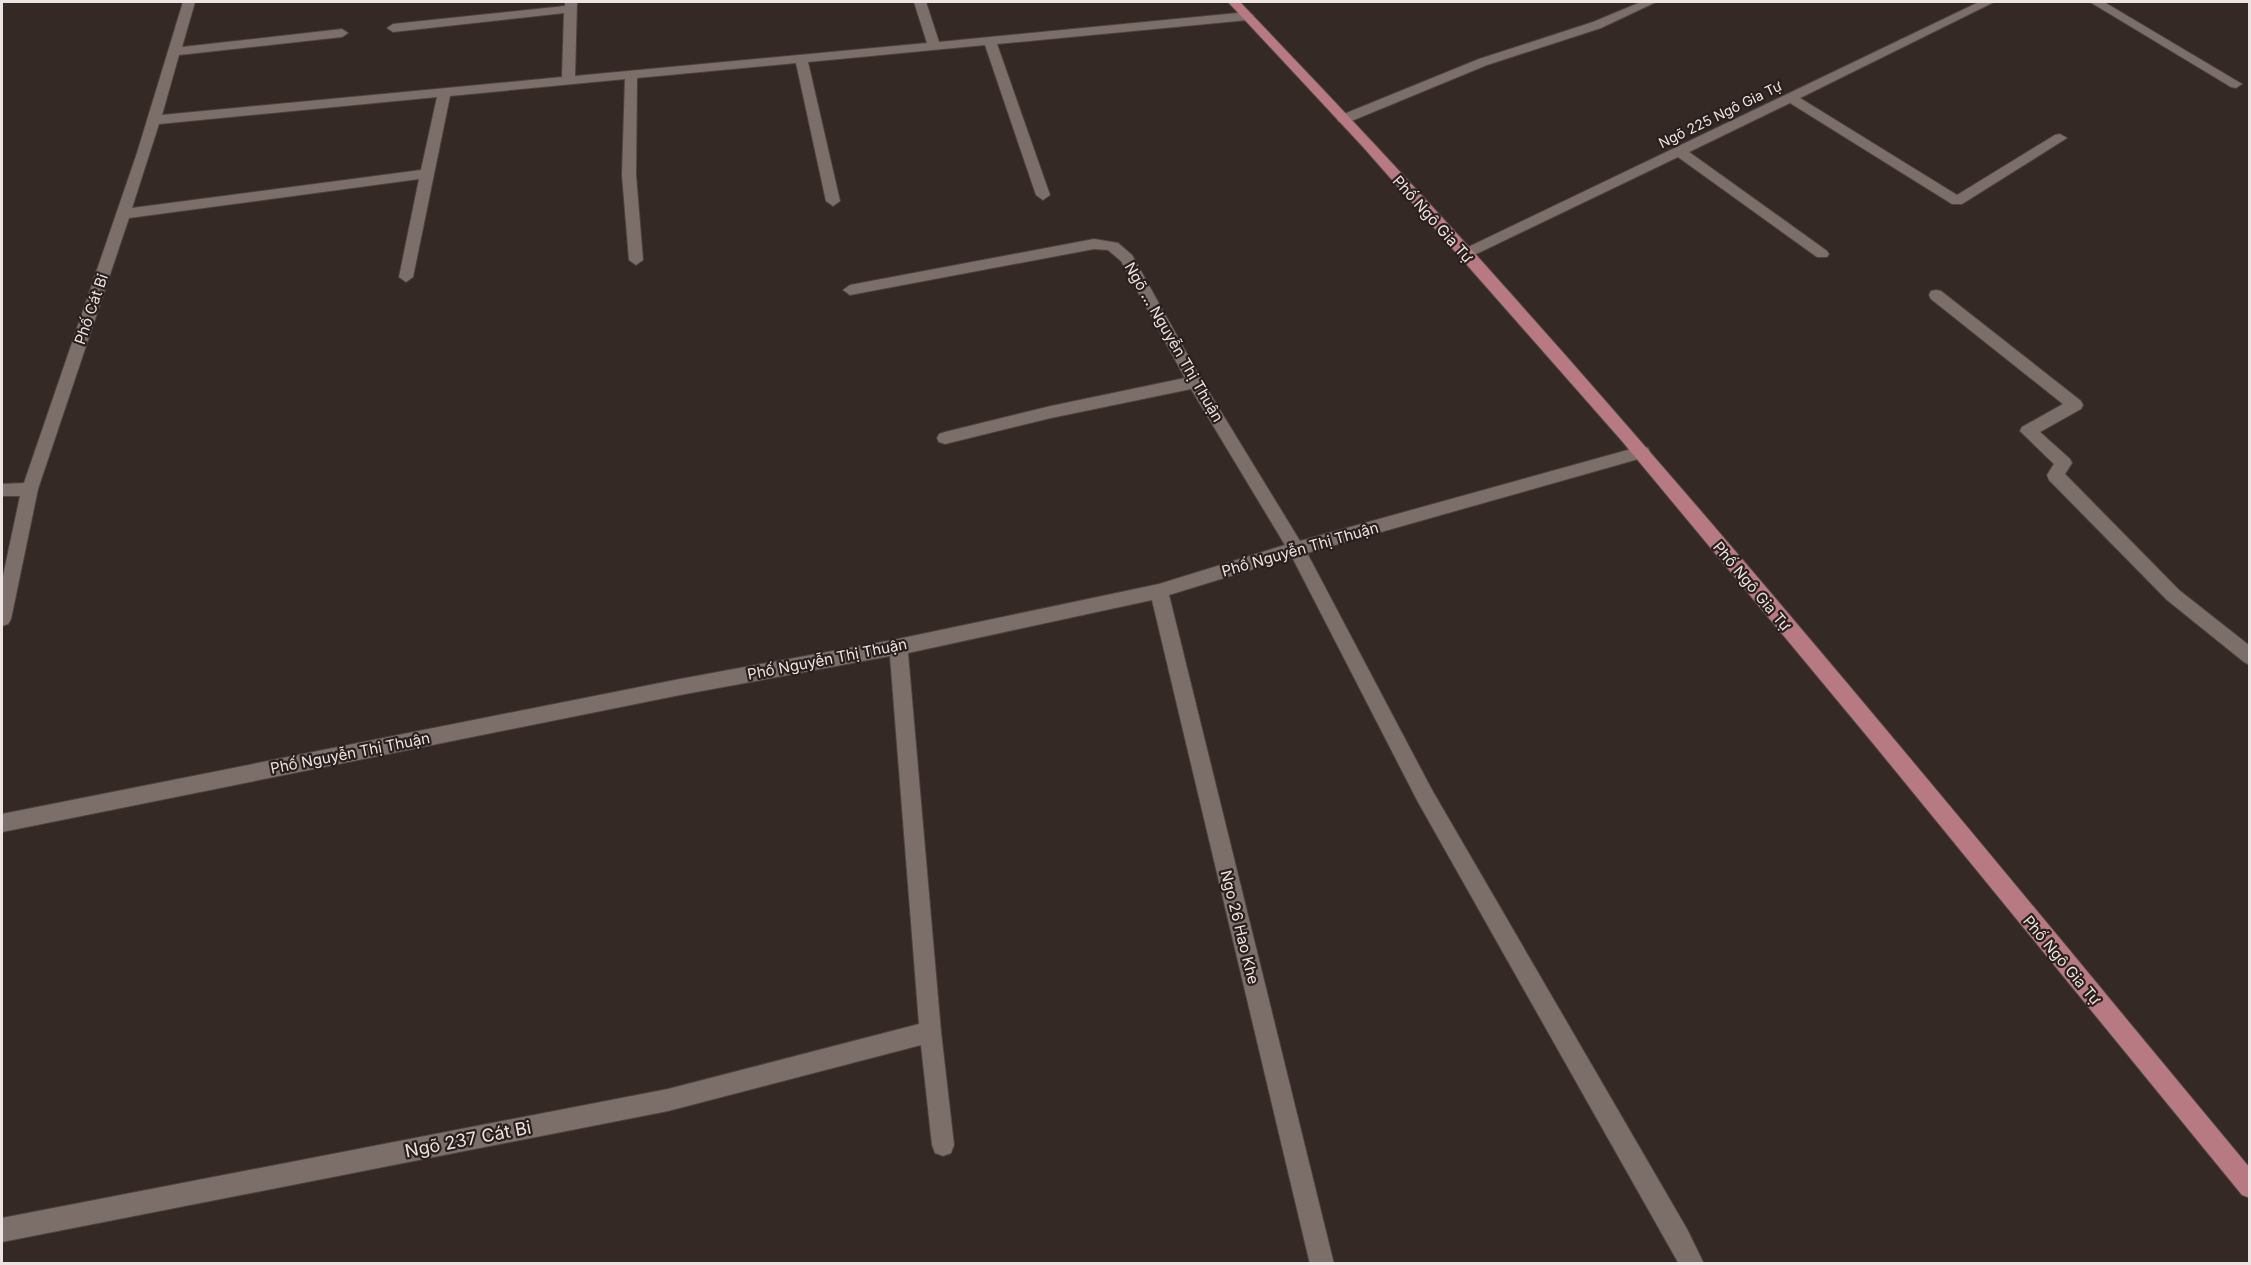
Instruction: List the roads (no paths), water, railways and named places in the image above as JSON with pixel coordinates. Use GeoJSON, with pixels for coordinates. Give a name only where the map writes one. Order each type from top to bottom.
{"type":"FeatureCollection","features":[{"type":"Feature","properties":{"kind":"main road","name":"Phố Ngô Gia Tự"},"geometry":{"type":"LineString","coordinates":[[1234,2],[1344,119],[1642,452],[2250,1188]]}},
{"type":"Feature","properties":{"kind":"street","name":"Phố Cát Bi"},"geometry":{"type":"LineString","coordinates":[[2,619],[30,489],[154,120],[189,2]]}},
{"type":"Feature","properties":{"kind":"street"},"geometry":{"type":"LineString","coordinates":[[920,2],[934,46]]}},
{"type":"Feature","properties":{"kind":"street"},"geometry":{"type":"LineString","coordinates":[[1344,119],[1483,62],[1598,25],[1650,2]]}},
{"type":"Feature","properties":{"kind":"street","name":"Ngõ 225 Ngô Gia Tự"},"geometry":{"type":"LineString","coordinates":[[1465,254],[1988,2]]}},
{"type":"Feature","properties":{"kind":"street"},"geometry":{"type":"LineString","coordinates":[[2096,2],[2236,84]]}},
{"type":"Feature","properties":{"kind":"street"},"geometry":{"type":"LineString","coordinates":[[393,28],[570,5],[568,81]]}},
{"type":"Feature","properties":{"kind":"street"},"geometry":{"type":"LineString","coordinates":[[154,120],[1248,16]]}},
{"type":"Feature","properties":{"kind":"street"},"geometry":{"type":"LineString","coordinates":[[174,52],[342,33]]}},
{"type":"Feature","properties":{"kind":"street"},"geometry":{"type":"LineString","coordinates":[[990,40],[1043,195]]}},
{"type":"Feature","properties":{"kind":"street"},"geometry":{"type":"LineString","coordinates":[[801,59],[833,201]]}},
{"type":"Feature","properties":{"kind":"street"},"geometry":{"type":"LineString","coordinates":[[631,76],[629,175],[636,260]]}},
{"type":"Feature","properties":{"kind":"street"},"geometry":{"type":"LineString","coordinates":[[406,277],[444,93]]}},
{"type":"Feature","properties":{"kind":"street"},"geometry":{"type":"LineString","coordinates":[[1790,97],[1957,201],[2060,138]]}},
{"type":"Feature","properties":{"kind":"street"},"geometry":{"type":"LineString","coordinates":[[1679,151],[1822,254]]}},
{"type":"Feature","properties":{"kind":"street"},"geometry":{"type":"LineString","coordinates":[[123,214],[427,174]]}},
{"type":"Feature","properties":{"kind":"street","name":"Ngõ ... Nguyễn Thị Thuận"},"geometry":{"type":"LineString","coordinates":[[849,290],[1094,244],[1108,243],[1128,258],[1196,382],[1296,549],[1425,796],[1692,1263]]}},
{"type":"Feature","properties":{"kind":"street"},"geometry":{"type":"LineString","coordinates":[[1936,295],[2075,405],[2028,431],[2064,463],[2055,475],[2173,595],[2250,657]]}},
{"type":"Feature","properties":{"kind":"street"},"geometry":{"type":"LineString","coordinates":[[945,438],[1051,412],[1196,382]]}},
{"type":"Feature","properties":{"kind":"street","name":"Phố Nguyễn Thị Thuận"},"geometry":{"type":"LineString","coordinates":[[2,823],[669,689],[898,646],[1160,591],[1296,549],[1642,452]]}},
{"type":"Feature","properties":{"kind":"street"},"geometry":{"type":"LineString","coordinates":[[2,490],[30,489]]}},
{"type":"Feature","properties":{"kind":"street","name":"Ngo 26 Hao Khe"},"geometry":{"type":"LineString","coordinates":[[1160,591],[1322,1263]]}},
{"type":"Feature","properties":{"kind":"street"},"geometry":{"type":"LineString","coordinates":[[898,646],[930,1032],[943,1145]]}},
{"type":"Feature","properties":{"kind":"street","name":"Ngõ 237 Cát Bi"},"geometry":{"type":"LineString","coordinates":[[2,1230],[668,1100],[930,1032]]}}]}
